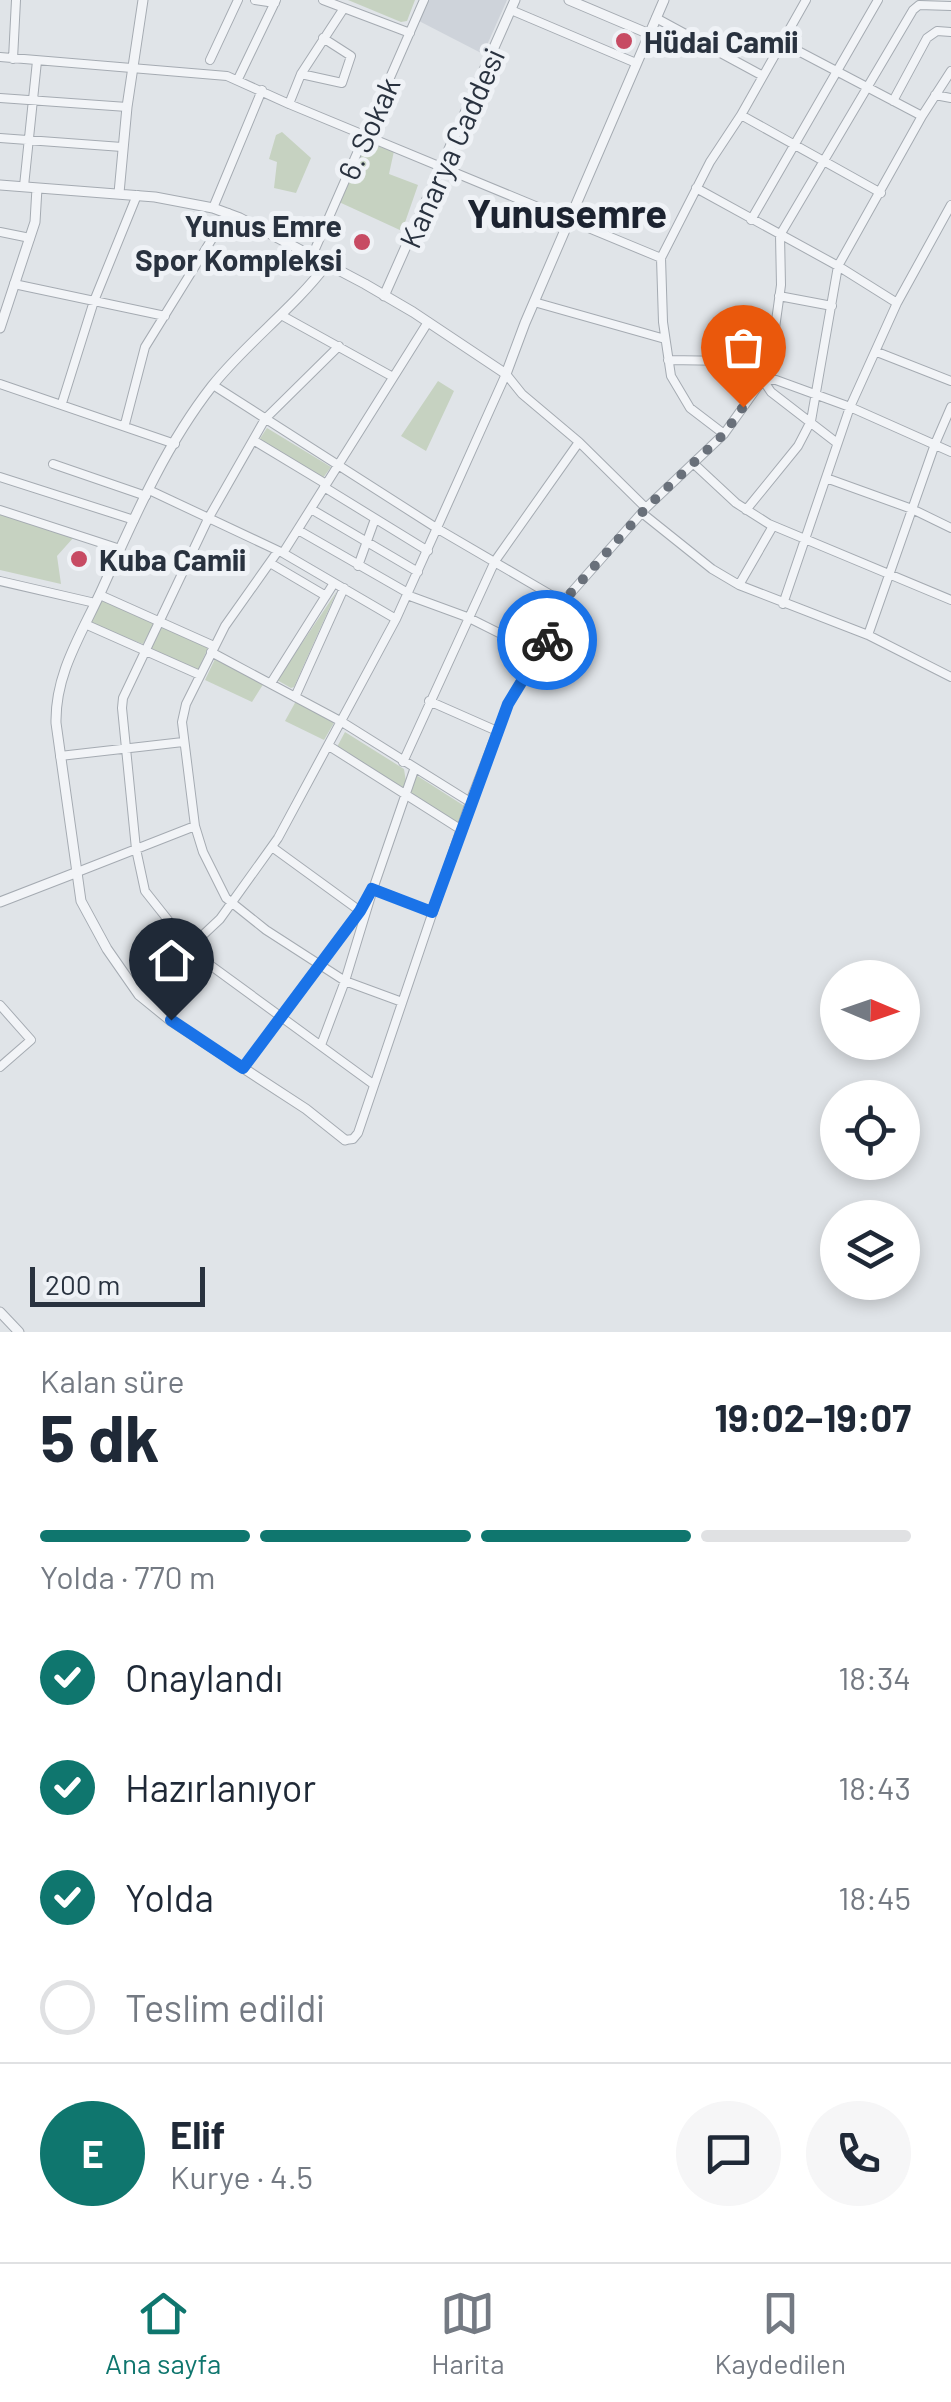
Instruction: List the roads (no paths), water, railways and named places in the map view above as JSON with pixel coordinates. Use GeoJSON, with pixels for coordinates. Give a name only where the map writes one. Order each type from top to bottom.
{"type":"FeatureCollection","features":[{"type":"Feature","properties":{"kind":"street"},"geometry":{"type":"LineString","coordinates":[[12,60],[16,0]]}},
{"type":"Feature","properties":{"kind":"street"},"geometry":{"type":"LineString","coordinates":[[119,194],[143,0]]}},
{"type":"Feature","properties":{"kind":"street"},"geometry":{"type":"LineString","coordinates":[[210,60],[238,0]]}},
{"type":"Feature","properties":{"kind":"street"},"geometry":{"type":"LineString","coordinates":[[238,79],[275,2],[254,0]]}},
{"type":"Feature","properties":{"kind":"street"},"geometry":{"type":"LineString","coordinates":[[323,0],[410,33]]}},
{"type":"Feature","properties":{"kind":"street","name":"6. Sokak"},"geometry":{"type":"LineString","coordinates":[[312,256],[424,0]]}},
{"type":"Feature","properties":{"kind":"street"},"geometry":{"type":"LineString","coordinates":[[569,0],[647,34]]}},
{"type":"Feature","properties":{"kind":"street"},"geometry":{"type":"LineString","coordinates":[[139,995],[233,904],[272,848],[396,620],[506,374],[664,0]]}},
{"type":"Feature","properties":{"kind":"street"},"geometry":{"type":"LineString","coordinates":[[724,434],[690,408],[671,376],[661,258],[696,188],[806,0]]}},
{"type":"Feature","properties":{"kind":"street"},"geometry":{"type":"LineString","coordinates":[[751,220],[878,0]]}},
{"type":"Feature","properties":{"kind":"street"},"geometry":{"type":"LineString","coordinates":[[328,264],[310,288],[213,385],[175,444],[147,493],[68,658],[58,698],[60,756],[80,902],[107,949],[139,995],[345,1140],[358,1134],[460,828],[508,704],[562,603],[644,510],[724,434],[768,371],[779,296],[780,235],[915,2],[951,6]]}},
{"type":"Feature","properties":{"kind":"street"},"geometry":{"type":"LineString","coordinates":[[513,5],[636,62]]}},
{"type":"Feature","properties":{"kind":"street","name":"Kanarya Caddesi"},"geometry":{"type":"LineString","coordinates":[[384,296],[513,5]]}},
{"type":"Feature","properties":{"kind":"street"},"geometry":{"type":"LineString","coordinates":[[290,104],[301,74],[344,8]]}},
{"type":"Feature","properties":{"kind":"street"},"geometry":{"type":"LineString","coordinates":[[656,18],[763,76]]}},
{"type":"Feature","properties":{"kind":"street"},"geometry":{"type":"LineString","coordinates":[[893,101],[930,35],[951,32]]}},
{"type":"Feature","properties":{"kind":"street"},"geometry":{"type":"LineString","coordinates":[[301,74],[342,82],[351,56],[323,38]]}},
{"type":"Feature","properties":{"kind":"street"},"geometry":{"type":"LineString","coordinates":[[783,42],[922,116]]}},
{"type":"Feature","properties":{"kind":"street"},"geometry":{"type":"LineString","coordinates":[[0,57],[238,79],[661,258]]}},
{"type":"Feature","properties":{"kind":"street"},"geometry":{"type":"LineString","coordinates":[[24,186],[37,60]]}},
{"type":"Feature","properties":{"kind":"street"},"geometry":{"type":"LineString","coordinates":[[746,510],[798,446],[811,421],[838,266],[951,71]]}},
{"type":"Feature","properties":{"kind":"street"},"geometry":{"type":"LineString","coordinates":[[213,208],[262,90]]}},
{"type":"Feature","properties":{"kind":"street"},"geometry":{"type":"LineString","coordinates":[[935,95],[951,98]]}},
{"type":"Feature","properties":{"kind":"street"},"geometry":{"type":"LineString","coordinates":[[0,98],[127,107]]}},
{"type":"Feature","properties":{"kind":"street"},"geometry":{"type":"LineString","coordinates":[[741,115],[881,193]]}},
{"type":"Feature","properties":{"kind":"street"},"geometry":{"type":"LineString","coordinates":[[0,138],[122,147]]}},
{"type":"Feature","properties":{"kind":"street"},"geometry":{"type":"LineString","coordinates":[[0,184],[190,201],[228,214],[328,264],[428,322],[506,374],[522,394],[579,442],[644,510],[712,569],[740,586],[868,636],[951,677]]}},
{"type":"Feature","properties":{"kind":"street"},"geometry":{"type":"LineString","coordinates":[[0,328],[30,238],[38,205],[37,188]]}},
{"type":"Feature","properties":{"kind":"street"},"geometry":{"type":"LineString","coordinates":[[696,188],[838,266],[897,304]]}},
{"type":"Feature","properties":{"kind":"street"},"geometry":{"type":"LineString","coordinates":[[62,403],[94,301],[137,195]]}},
{"type":"Feature","properties":{"kind":"street"},"geometry":{"type":"LineString","coordinates":[[784,604],[850,407],[897,304],[951,205]]}},
{"type":"Feature","properties":{"kind":"street"},"geometry":{"type":"LineString","coordinates":[[125,424],[145,347],[228,214]]}},
{"type":"Feature","properties":{"kind":"street"},"geometry":{"type":"LineString","coordinates":[[0,232],[30,238]]}},
{"type":"Feature","properties":{"kind":"street"},"geometry":{"type":"LineString","coordinates":[[14,284],[165,316]]}},
{"type":"Feature","properties":{"kind":"street"},"geometry":{"type":"LineString","coordinates":[[779,296],[832,306]]}},
{"type":"Feature","properties":{"kind":"street"},"geometry":{"type":"LineString","coordinates":[[534,302],[665,339]]}},
{"type":"Feature","properties":{"kind":"street"},"geometry":{"type":"LineString","coordinates":[[281,315],[392,377]]}},
{"type":"Feature","properties":{"kind":"street"},"geometry":{"type":"LineString","coordinates":[[402,1002],[345,981],[319,966],[226,898],[195,826],[182,722],[224,626],[298,530],[428,322]]}},
{"type":"Feature","properties":{"kind":"street"},"geometry":{"type":"LineString","coordinates":[[339,346],[265,418],[208,519],[123,698],[125,748],[136,849],[145,891],[190,949],[373,1084]]}},
{"type":"Feature","properties":{"kind":"street"},"geometry":{"type":"LineString","coordinates":[[877,352],[951,381]]}},
{"type":"Feature","properties":{"kind":"street"},"geometry":{"type":"LineString","coordinates":[[668,360],[730,361],[762,380],[771,392],[837,443]]}},
{"type":"Feature","properties":{"kind":"street"},"geometry":{"type":"LineString","coordinates":[[762,380],[776,380],[850,407],[951,452]]}},
{"type":"Feature","properties":{"kind":"street"},"geometry":{"type":"LineString","coordinates":[[0,384],[175,444]]}},
{"type":"Feature","properties":{"kind":"street"},"geometry":{"type":"LineString","coordinates":[[213,385],[562,603]]}},
{"type":"Feature","properties":{"kind":"street"},"geometry":{"type":"LineString","coordinates":[[868,636],[951,407]]}},
{"type":"Feature","properties":{"kind":"street"},"geometry":{"type":"LineString","coordinates":[[252,440],[428,551]]}},
{"type":"Feature","properties":{"kind":"street"},"geometry":{"type":"LineString","coordinates":[[402,762],[495,561],[579,442]]}},
{"type":"Feature","properties":{"kind":"street"},"geometry":{"type":"LineString","coordinates":[[693,463],[746,510],[773,526],[951,600]]}},
{"type":"Feature","properties":{"kind":"street"},"geometry":{"type":"LineString","coordinates":[[52,464],[147,493],[281,552],[396,620]]}},
{"type":"Feature","properties":{"kind":"street"},"geometry":{"type":"LineString","coordinates":[[0,477],[134,520]]}},
{"type":"Feature","properties":{"kind":"street"},"geometry":{"type":"LineString","coordinates":[[826,478],[912,509],[951,528]]}},
{"type":"Feature","properties":{"kind":"street"},"geometry":{"type":"LineString","coordinates":[[311,509],[418,572]]}},
{"type":"Feature","properties":{"kind":"street"},"geometry":{"type":"LineString","coordinates":[[0,510],[120,550]]}},
{"type":"Feature","properties":{"kind":"street"},"geometry":{"type":"LineString","coordinates":[[358,566],[375,520]]}},
{"type":"Feature","properties":{"kind":"street"},"geometry":{"type":"LineString","coordinates":[[740,586],[773,526]]}},
{"type":"Feature","properties":{"kind":"street"},"geometry":{"type":"LineString","coordinates":[[298,530],[407,594],[540,650]]}},
{"type":"Feature","properties":{"kind":"street"},"geometry":{"type":"LineString","coordinates":[[270,563],[326,596]]}},
{"type":"Feature","properties":{"kind":"street"},"geometry":{"type":"LineString","coordinates":[[0,581],[97,599],[159,620],[342,722],[470,802]]}},
{"type":"Feature","properties":{"kind":"street"},"geometry":{"type":"LineString","coordinates":[[271,683],[334,583]]}},
{"type":"Feature","properties":{"kind":"street"},"geometry":{"type":"LineString","coordinates":[[296,697],[344,588]]}},
{"type":"Feature","properties":{"kind":"street"},"geometry":{"type":"LineString","coordinates":[[85,624],[200,674]]}},
{"type":"Feature","properties":{"kind":"street"},"geometry":{"type":"LineString","coordinates":[[429,701],[497,731]]}},
{"type":"Feature","properties":{"kind":"street"},"geometry":{"type":"LineString","coordinates":[[60,756],[183,742]]}},
{"type":"Feature","properties":{"kind":"street"},"geometry":{"type":"LineString","coordinates":[[329,746],[460,828]]}},
{"type":"Feature","properties":{"kind":"street"},"geometry":{"type":"LineString","coordinates":[[321,1045],[414,770]]}},
{"type":"Feature","properties":{"kind":"street"},"geometry":{"type":"LineString","coordinates":[[0,902],[195,826]]}},
{"type":"Feature","properties":{"kind":"street"},"geometry":{"type":"LineString","coordinates":[[272,848],[360,911]]}},
{"type":"Feature","properties":{"kind":"street"},"geometry":{"type":"LineString","coordinates":[[243,1068],[360,911],[372,889]]}},
{"type":"Feature","properties":{"kind":"street"},"geometry":{"type":"LineString","coordinates":[[372,889],[432,912]]}},
{"type":"Feature","properties":{"kind":"street"},"geometry":{"type":"LineString","coordinates":[[0,1005],[31,1040],[0,1067]]}},
{"type":"Feature","properties":{"kind":"street"},"geometry":{"type":"LineString","coordinates":[[0,1312],[20,1332]]}},
{"type":"Feature","properties":{"kind":"place","name":"Hüdai Camii"},"geometry":{"type":"Point","coordinates":[624,41]}},
{"type":"Feature","properties":{"kind":"place","name":"Yunus Emre Spor Kompleksi"},"geometry":{"type":"Point","coordinates":[362,242]}},
{"type":"Feature","properties":{"kind":"place","name":"Kuba Camii"},"geometry":{"type":"Point","coordinates":[79,559]}},
{"type":"Feature","properties":{"kind":"district","name":"Yunusemre"},"geometry":{"type":"Point","coordinates":[567,212]}}]}
